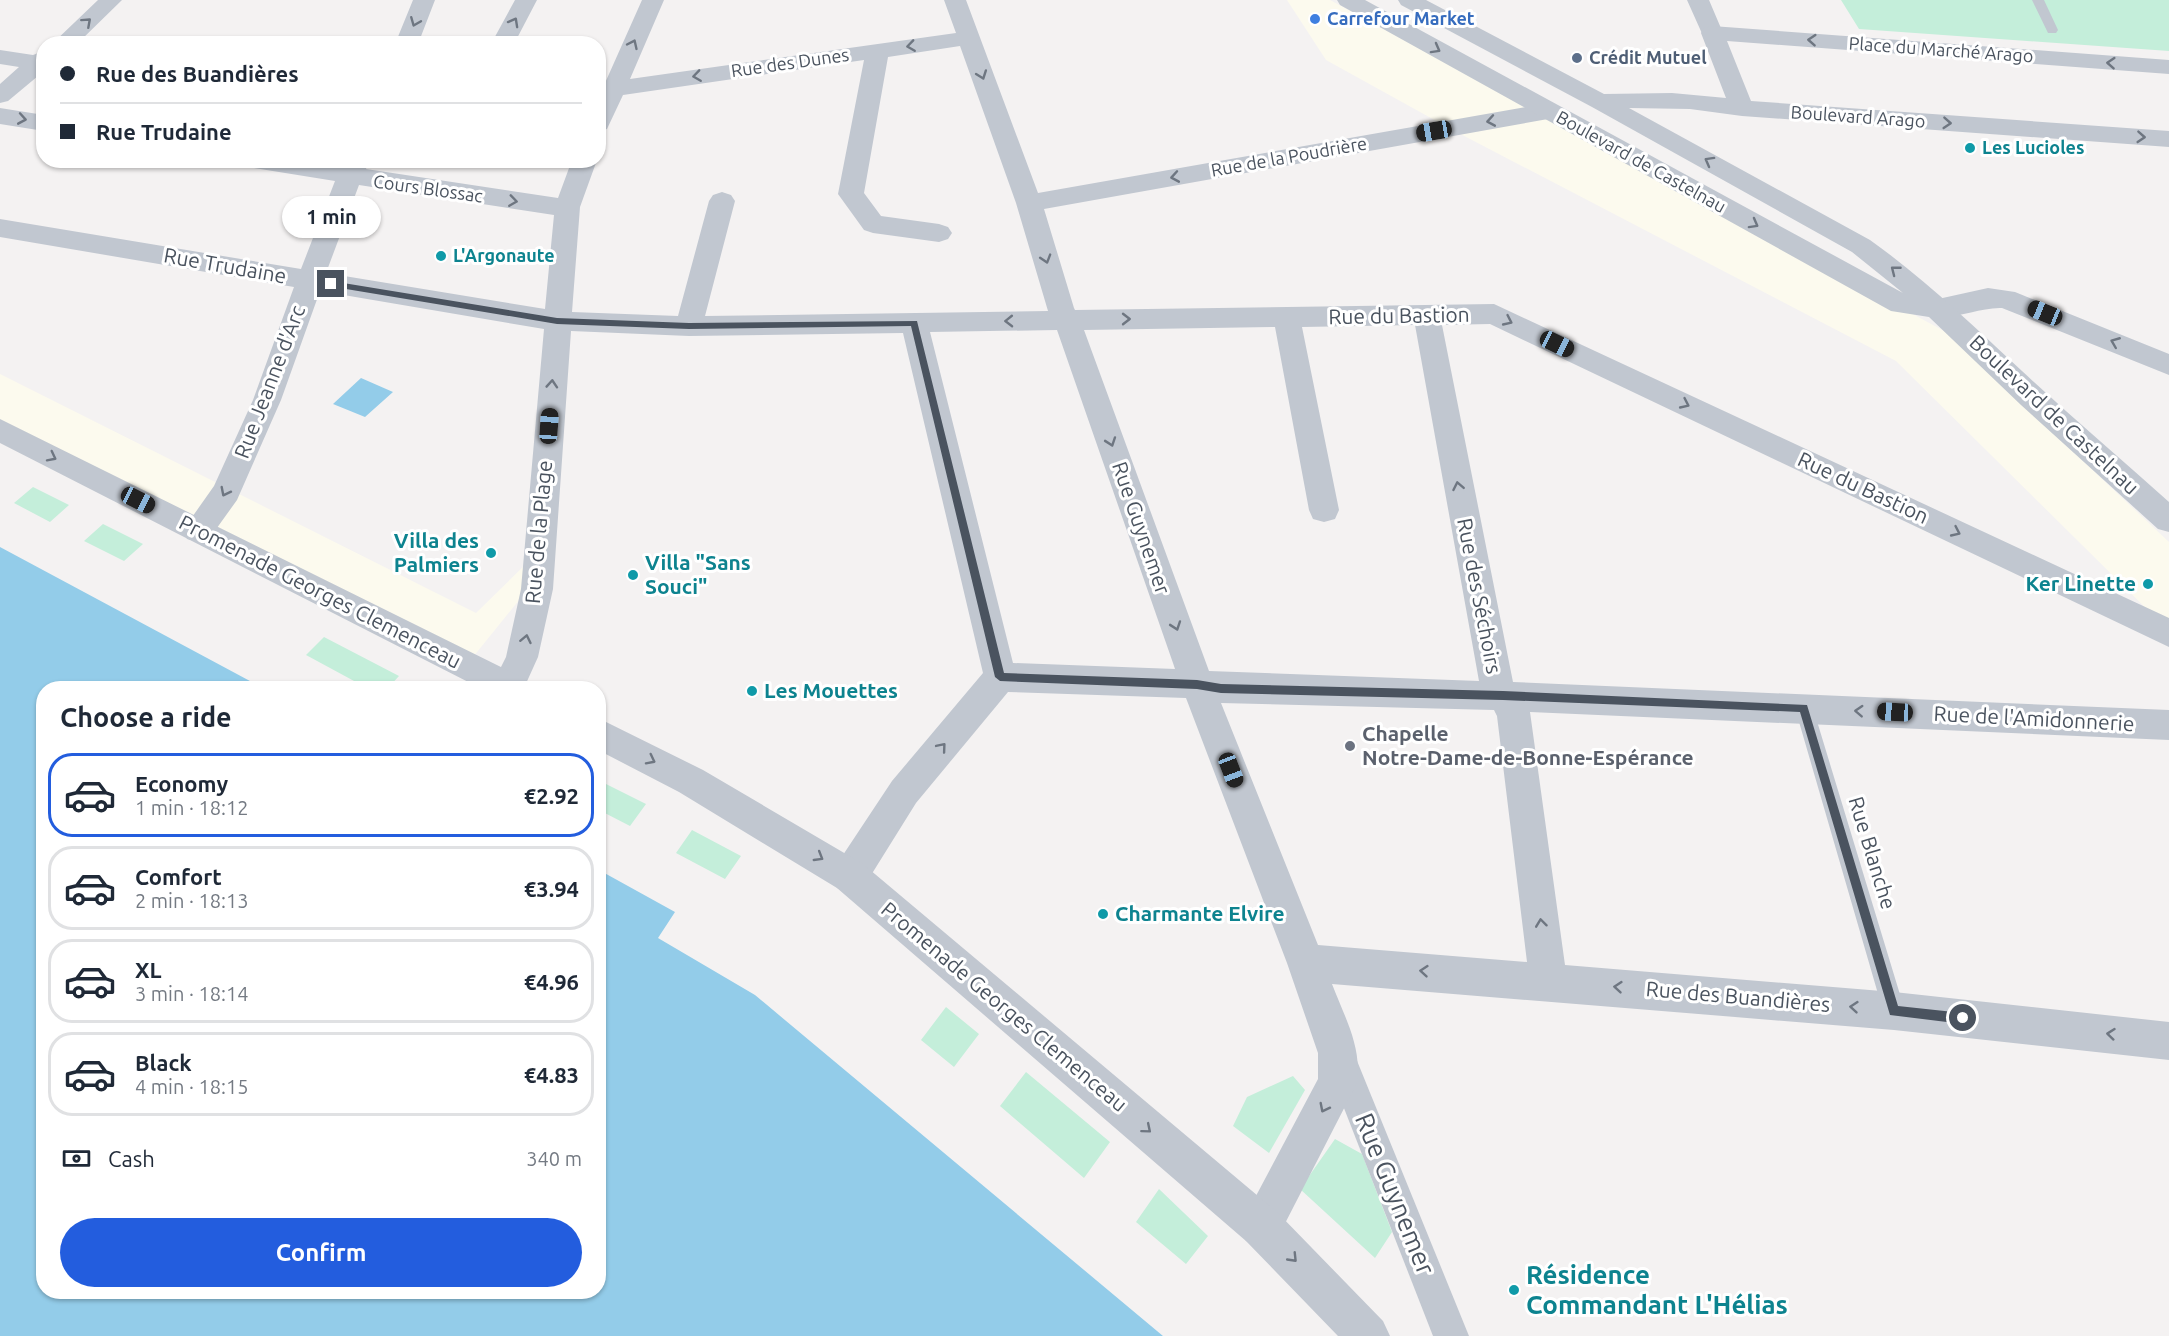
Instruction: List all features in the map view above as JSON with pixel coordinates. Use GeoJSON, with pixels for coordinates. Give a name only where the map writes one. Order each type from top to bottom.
{"type":"FeatureCollection","features":[{"type":"Feature","properties":{"kind":"street"},"geometry":{"type":"LineString","coordinates":[[72,36],[111,0]]}},
{"type":"Feature","properties":{"kind":"street"},"geometry":{"type":"LineString","coordinates":[[409,36],[424,0]]}},
{"type":"Feature","properties":{"kind":"street"},"geometry":{"type":"LineString","coordinates":[[506,36],[526,0]]}},
{"type":"Feature","properties":{"kind":"street"},"geometry":{"type":"LineString","coordinates":[[606,88],[653,0]]}},
{"type":"Feature","properties":{"kind":"street","name":"Boulevard de Castelnau"},"geometry":{"type":"LineString","coordinates":[[1348,0],[1901,304],[1939,308]]}},
{"type":"Feature","properties":{"kind":"street","name":"Boulevard de Castelnau"},"geometry":{"type":"LineString","coordinates":[[1409,0],[1861,246],[1895,270],[1939,308],[2012,378],[2169,520]]}},
{"type":"Feature","properties":{"kind":"street"},"geometry":{"type":"LineString","coordinates":[[1698,0],[1742,108]]}},
{"type":"Feature","properties":{"kind":"street","name":"Rue Guynemer"},"geometry":{"type":"LineString","coordinates":[[964,3],[969,38],[1029,203],[1060,308],[1068,320],[1197,684],[1306,963],[1338,1053],[1451,1336]]}},
{"type":"Feature","properties":{"kind":"street","name":"Place du Marché Arago"},"geometry":{"type":"LineString","coordinates":[[1712,33],[2169,67]]}},
{"type":"Feature","properties":{"kind":"street","name":"Rue des Dunes"},"geometry":{"type":"LineString","coordinates":[[606,90],[969,38]]}},
{"type":"Feature","properties":{"kind":"street"},"geometry":{"type":"LineString","coordinates":[[877,51],[851,194],[873,224],[939,233]]}},
{"type":"Feature","properties":{"kind":"street"},"geometry":{"type":"LineString","coordinates":[[0,57],[36,61]]}},
{"type":"Feature","properties":{"kind":"street"},"geometry":{"type":"LineString","coordinates":[[0,96],[36,66]]}},
{"type":"Feature","properties":{"kind":"street","name":"Boulevard Arago"},"geometry":{"type":"LineString","coordinates":[[1548,111],[1628,99],[1710,102],[1742,108],[2169,139]]}},
{"type":"Feature","properties":{"kind":"street","name":"Rue de la Poudrière"},"geometry":{"type":"LineString","coordinates":[[1029,203],[1548,111]]}},
{"type":"Feature","properties":{"kind":"street"},"geometry":{"type":"LineString","coordinates":[[0,116],[36,122]]}},
{"type":"Feature","properties":{"kind":"street","name":"Rue de la Plage"},"geometry":{"type":"LineString","coordinates":[[513,681],[522,657],[537,589],[567,207],[582,168]]}},
{"type":"Feature","properties":{"kind":"street","name":"Cours Blossac"},"geometry":{"type":"LineString","coordinates":[[354,169],[539,205],[567,207]]}},
{"type":"Feature","properties":{"kind":"street","name":"Rue Jeanne d'Arc"},"geometry":{"type":"LineString","coordinates":[[198,530],[219,504],[267,400],[308,280],[339,199],[354,169]]}},
{"type":"Feature","properties":{"kind":"street"},"geometry":{"type":"LineString","coordinates":[[689,326],[722,201]]}},
{"type":"Feature","properties":{"kind":"street","name":"Rue Trudaine"},"geometry":{"type":"LineString","coordinates":[[0,228],[557,321]]}},
{"type":"Feature","properties":{"kind":"street"},"geometry":{"type":"LineString","coordinates":[[1939,308],[1988,298],[2005,299],[2169,365]]}},
{"type":"Feature","properties":{"kind":"street","name":"Rue du Bastion"},"geometry":{"type":"LineString","coordinates":[[557,321],[689,326],[1494,314],[2169,633]]}},
{"type":"Feature","properties":{"kind":"street","name":"Rue des Séchoirs"},"geometry":{"type":"LineString","coordinates":[[1427,316],[1496,683],[1514,714],[1548,981]]}},
{"type":"Feature","properties":{"kind":"street"},"geometry":{"type":"LineString","coordinates":[[1287,318],[1324,510]]}},
{"type":"Feature","properties":{"kind":"street"},"geometry":{"type":"LineString","coordinates":[[850,876],[904,792],[1000,677],[914,323]]}},
{"type":"Feature","properties":{"kind":"street","name":"Promenade Georges Clemenceau"},"geometry":{"type":"LineString","coordinates":[[0,430],[496,681]]}},
{"type":"Feature","properties":{"kind":"street","name":"Rue de l'Amidonnerie"},"geometry":{"type":"LineString","coordinates":[[1000,677],[1197,684],[1221,688],[1804,708],[2169,725]]}},
{"type":"Feature","properties":{"kind":"street","name":"Promenade Georges Clemenceau"},"geometry":{"type":"LineString","coordinates":[[606,737],[692,781],[850,876],[1261,1226],[1368,1336]]}},
{"type":"Feature","properties":{"kind":"street","name":"Rue des Buandières"},"geometry":{"type":"LineString","coordinates":[[1306,963],[1894,1011],[2169,1041]]}},
{"type":"Feature","properties":{"kind":"street","name":"Rue Guynemer"},"geometry":{"type":"LineString","coordinates":[[1261,1226],[1336,1085],[1340,1072],[1338,1053]]}},
{"type":"Feature","properties":{"kind":"lane"},"geometry":{"type":"LineString","coordinates":[[2038,0],[2052,30]]}},
{"type":"Feature","properties":{"kind":"lane","name":"Rue Blanche"},"geometry":{"type":"LineString","coordinates":[[1804,708],[1894,1011]]}},
{"type":"Feature","properties":{"kind":"shaded area"},"geometry":{"type":"Polygon","coordinates":[[[1287,0],[1330,0],[1946,332],[2169,542],[2169,631],[1896,361],[1449,128],[1326,60],[1287,0]]]}},
{"type":"Feature","properties":{"kind":"shaded area"},"geometry":{"type":"Polygon","coordinates":[[[0,374],[476,613],[528,562],[528,589],[473,657],[0,421],[0,374]]]}},
{"type":"Feature","properties":{"kind":"green space"},"geometry":{"type":"Polygon","coordinates":[[[1841,0],[2169,0],[2169,51],[1859,29],[1841,0]]]}},
{"type":"Feature","properties":{"kind":"green space"},"geometry":{"type":"Polygon","coordinates":[[[33,487],[69,505],[50,522],[14,503],[33,487]]]}},
{"type":"Feature","properties":{"kind":"green space"},"geometry":{"type":"Polygon","coordinates":[[[103,524],[143,544],[124,561],[84,541],[103,524]]]}},
{"type":"Feature","properties":{"kind":"green space"},"geometry":{"type":"Polygon","coordinates":[[[324,637],[399,676],[394,681],[354,681],[306,655],[324,637]]]}},
{"type":"Feature","properties":{"kind":"green space"},"geometry":{"type":"Polygon","coordinates":[[[606,784],[646,804],[630,826],[606,814],[606,784]]]}},
{"type":"Feature","properties":{"kind":"green space"},"geometry":{"type":"Polygon","coordinates":[[[692,830],[741,856],[725,879],[676,853],[692,830]]]}},
{"type":"Feature","properties":{"kind":"green space"},"geometry":{"type":"Polygon","coordinates":[[[946,1007],[979,1034],[954,1067],[921,1040],[946,1007]]]}},
{"type":"Feature","properties":{"kind":"green space"},"geometry":{"type":"Polygon","coordinates":[[[1026,1072],[1110,1142],[1084,1178],[1000,1106],[1026,1072]]]}},
{"type":"Feature","properties":{"kind":"green space"},"geometry":{"type":"Polygon","coordinates":[[[1293,1076],[1305,1090],[1269,1153],[1233,1126],[1247,1097],[1293,1076]]]}},
{"type":"Feature","properties":{"kind":"green space"},"geometry":{"type":"Polygon","coordinates":[[[1335,1139],[1362,1154],[1392,1232],[1375,1258],[1300,1189],[1335,1139]]]}},
{"type":"Feature","properties":{"kind":"green space"},"geometry":{"type":"Polygon","coordinates":[[[1159,1189],[1208,1236],[1186,1264],[1136,1222],[1159,1189]]]}},
{"type":"Feature","properties":{"kind":"water"},"geometry":{"type":"Polygon","coordinates":[[[361,378],[393,392],[365,417],[333,404],[361,378]]]}},
{"type":"Feature","properties":{"kind":"water"},"geometry":{"type":"Polygon","coordinates":[[[0,547],[250,681],[36,681],[36,1299],[606,1299],[606,874],[675,912],[658,938],[755,995],[1163,1336],[0,1336],[0,547]]]}},
{"type":"Feature","properties":{"kind":"place","name":"Carrefour Market"},"geometry":{"type":"Point","coordinates":[1315,19]}},
{"type":"Feature","properties":{"kind":"place","name":"Crédit Mutuel"},"geometry":{"type":"Point","coordinates":[1577,58]}},
{"type":"Feature","properties":{"kind":"place","name":"Les Lucioles"},"geometry":{"type":"Point","coordinates":[1970,148]}},
{"type":"Feature","properties":{"kind":"place","name":"L'Argonaute"},"geometry":{"type":"Point","coordinates":[441,256]}},
{"type":"Feature","properties":{"kind":"place","name":"Villa des Palmiers"},"geometry":{"type":"Point","coordinates":[491,553]}},
{"type":"Feature","properties":{"kind":"place","name":"Villa \"Sans Souci\""},"geometry":{"type":"Point","coordinates":[633,575]}},
{"type":"Feature","properties":{"kind":"place","name":"Ker Linette"},"geometry":{"type":"Point","coordinates":[2148,584]}},
{"type":"Feature","properties":{"kind":"place","name":"Les Mouettes"},"geometry":{"type":"Point","coordinates":[752,691]}},
{"type":"Feature","properties":{"kind":"place","name":"Chapelle Notre-Dame-de-Bonne-Espérance"},"geometry":{"type":"Point","coordinates":[1350,746]}},
{"type":"Feature","properties":{"kind":"place","name":"Charmante Elvire"},"geometry":{"type":"Point","coordinates":[1103,914]}},
{"type":"Feature","properties":{"kind":"place","name":"Résidence Commandant L'Hélias"},"geometry":{"type":"Point","coordinates":[1514,1290]}},
{"type":"Feature","properties":{"kind":"route"},"geometry":{"type":"LineString","coordinates":[[331,284],[557,321],[689,326],[914,323],[1000,677],[1197,684],[1221,688],[1804,708],[1894,1011],[1963,1018]]}}]}
